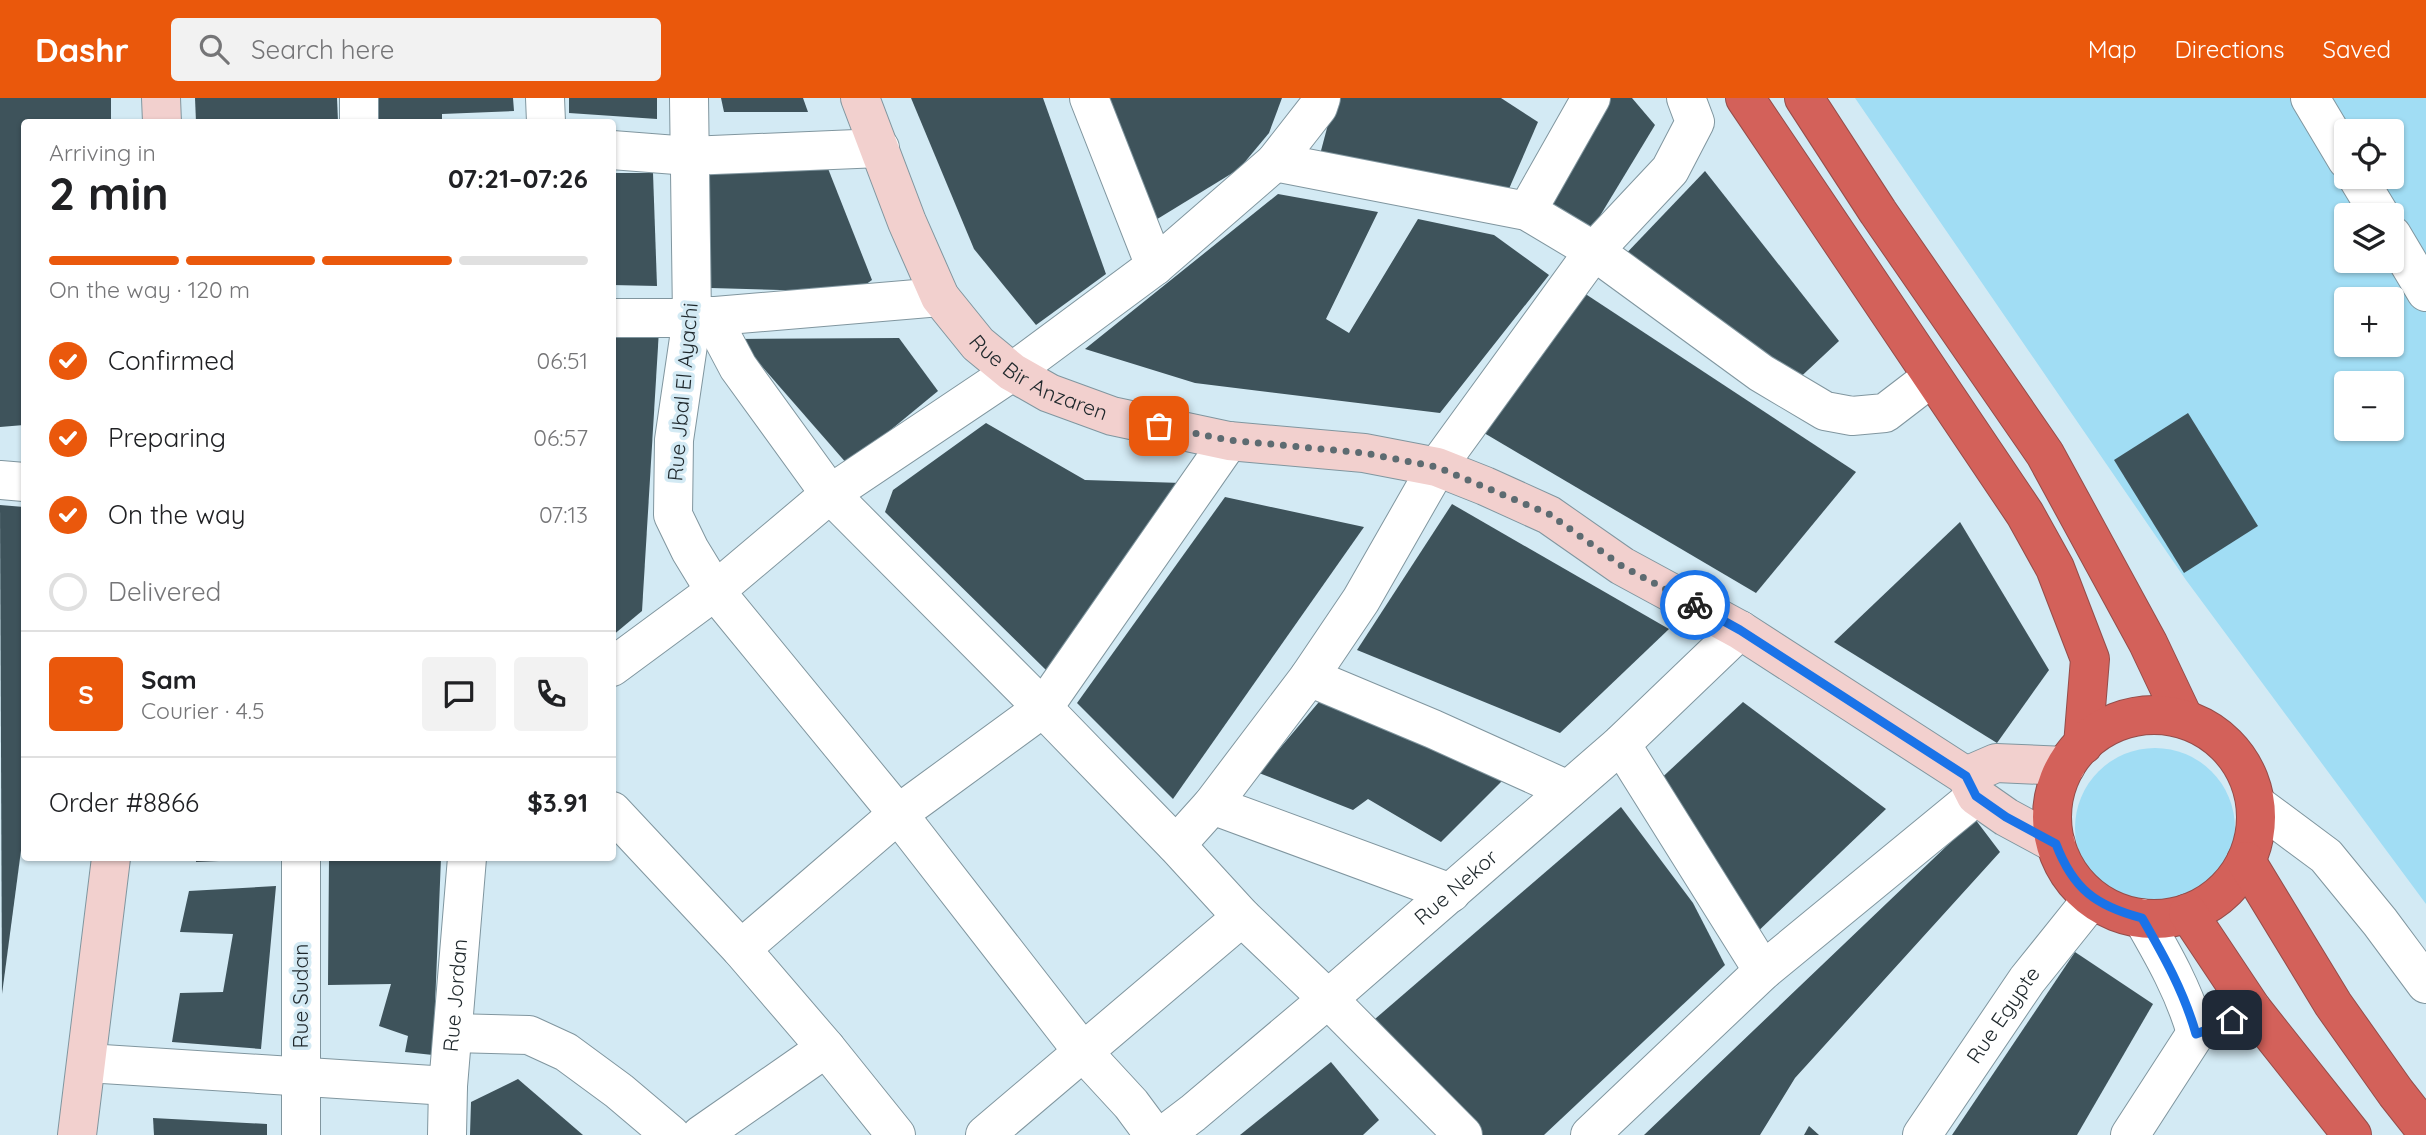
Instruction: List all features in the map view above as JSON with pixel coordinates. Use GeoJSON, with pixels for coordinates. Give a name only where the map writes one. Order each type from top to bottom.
{"type":"FeatureCollection","features":[{"type":"Feature","properties":{"kind":"highway"},"geometry":{"type":"LineString","coordinates":[[1745,98],[2025,514],[2055,568],[2090,659],[2074,756]]}},
{"type":"Feature","properties":{"kind":"highway"},"geometry":{"type":"LineString","coordinates":[[1804,98],[1878,212],[2045,454],[2148,643],[2184,719]]}},
{"type":"Feature","properties":{"kind":"highway"},"geometry":{"type":"LineString","coordinates":[[2157,715],[2184,719],[2210,732],[2233,751],[2248,776],[2256,804],[2255,833],[2246,861],[2232,884],[2212,901],[2188,913],[2165,918],[2142,918],[2116,911],[2092,899],[2064,864],[2056,844],[2053,804],[2058,785],[2074,756],[2105,728],[2130,718],[2157,715]]}},
{"type":"Feature","properties":{"kind":"highway"},"geometry":{"type":"LineString","coordinates":[[2246,861],[2333,1004],[2426,1131]]}},
{"type":"Feature","properties":{"kind":"highway"},"geometry":{"type":"LineString","coordinates":[[2188,913],[2252,1009],[2352,1135]]}},
{"type":"Feature","properties":{"kind":"street"},"geometry":{"type":"LineString","coordinates":[[161,98],[162,119]]}},
{"type":"Feature","properties":{"kind":"street"},"geometry":{"type":"LineString","coordinates":[[359,98],[359,119]]}},
{"type":"Feature","properties":{"kind":"street"},"geometry":{"type":"LineString","coordinates":[[545,98],[546,119]]}},
{"type":"Feature","properties":{"kind":"street","name":"Rue Jbal El Ayachi"},"geometry":{"type":"LineString","coordinates":[[689,98],[689,156],[701,317],[674,440],[673,515],[715,591],[898,814],[1083,1052],[1154,1135]]}},
{"type":"Feature","properties":{"kind":"street","name":"Rue Bir Anzaren"},"geometry":{"type":"LineString","coordinates":[[860,98],[907,222],[940,297],[978,344],[1012,372],[1049,393],[1112,416],[1228,440],[1364,453],[1437,467],[1549,514],[1622,566],[1740,630],[1971,786],[2006,817],[2056,844]]}},
{"type":"Feature","properties":{"kind":"street"},"geometry":{"type":"LineString","coordinates":[[1088,98],[1155,266]]}},
{"type":"Feature","properties":{"kind":"street"},"geometry":{"type":"LineString","coordinates":[[616,664],[715,591],[830,494],[1012,372],[1155,266],[1275,162],[1318,107],[1321,98]]}},
{"type":"Feature","properties":{"kind":"street"},"geometry":{"type":"LineString","coordinates":[[1527,211],[1591,98]]}},
{"type":"Feature","properties":{"kind":"street"},"geometry":{"type":"LineString","coordinates":[[1176,845],[1212,805],[1309,677],[1361,600],[1437,467],[1594,251],[1670,170],[1695,122],[1686,98]]}},
{"type":"Feature","properties":{"kind":"street"},"geometry":{"type":"LineString","coordinates":[[2310,98],[2334,138]]}},
{"type":"Feature","properties":{"kind":"street"},"geometry":{"type":"LineString","coordinates":[[616,150],[689,156],[880,148]]}},
{"type":"Feature","properties":{"kind":"street"},"geometry":{"type":"LineString","coordinates":[[1275,162],[1527,211],[1594,251],[1761,373],[1825,411],[1852,416],[1885,413],[1932,377]]}},
{"type":"Feature","properties":{"kind":"street"},"geometry":{"type":"LineString","coordinates":[[2404,255],[2426,292]]}},
{"type":"Feature","properties":{"kind":"street"},"geometry":{"type":"LineString","coordinates":[[616,318],[701,317],[940,297]]}},
{"type":"Feature","properties":{"kind":"street"},"geometry":{"type":"LineString","coordinates":[[701,317],[830,494],[1043,708],[1242,917],[1463,1135]]}},
{"type":"Feature","properties":{"kind":"street"},"geometry":{"type":"LineString","coordinates":[[741,949],[898,814],[1043,708],[1228,440]]}},
{"type":"Feature","properties":{"kind":"street"},"geometry":{"type":"LineString","coordinates":[[0,480],[21,482]]}},
{"type":"Feature","properties":{"kind":"street","name":"Rue Nekor"},"geometry":{"type":"LineString","coordinates":[[1190,1128],[1328,999],[1621,744],[1740,630]]}},
{"type":"Feature","properties":{"kind":"street"},"geometry":{"type":"LineString","coordinates":[[1309,677],[1568,790]]}},
{"type":"Feature","properties":{"kind":"street"},"geometry":{"type":"LineString","coordinates":[[1621,744],[1763,971]]}},
{"type":"Feature","properties":{"kind":"street"},"geometry":{"type":"LineString","coordinates":[[1590,1135],[1763,971],[1996,764],[2074,756]]}},
{"type":"Feature","properties":{"kind":"street"},"geometry":{"type":"LineString","coordinates":[[2256,804],[2326,856],[2426,984]]}},
{"type":"Feature","properties":{"kind":"street"},"geometry":{"type":"LineString","coordinates":[[1212,805],[1451,893]]}},
{"type":"Feature","properties":{"kind":"street"},"geometry":{"type":"LineString","coordinates":[[616,815],[741,949],[896,1135]]}},
{"type":"Feature","properties":{"kind":"street"},"geometry":{"type":"LineString","coordinates":[[78,1135],[111,861]]}},
{"type":"Feature","properties":{"kind":"street","name":"Rue Sudan"},"geometry":{"type":"LineString","coordinates":[[301,861],[301,1135]]}},
{"type":"Feature","properties":{"kind":"street","name":"Rue Jordan"},"geometry":{"type":"LineString","coordinates":[[447,1135],[448,1086],[467,861]]}},
{"type":"Feature","properties":{"kind":"street","name":"Rue Egypte"},"geometry":{"type":"LineString","coordinates":[[1922,1135],[2027,980],[2092,899]]}},
{"type":"Feature","properties":{"kind":"street"},"geometry":{"type":"LineString","coordinates":[[985,1135],[1242,917]]}},
{"type":"Feature","properties":{"kind":"street"},"geometry":{"type":"LineString","coordinates":[[2142,918],[2187,1001],[2196,1034]]}},
{"type":"Feature","properties":{"kind":"street"},"geometry":{"type":"LineString","coordinates":[[2130,1135],[2196,1034],[2252,1009]]}},
{"type":"Feature","properties":{"kind":"street"},"geometry":{"type":"LineString","coordinates":[[453,1033],[529,1035],[566,1052],[620,1091],[671,1135]]}},
{"type":"Feature","properties":{"kind":"street"},"geometry":{"type":"LineString","coordinates":[[701,1135],[826,1048]]}},
{"type":"Feature","properties":{"kind":"street"},"geometry":{"type":"LineString","coordinates":[[87,1063],[448,1086]]}},
{"type":"Feature","properties":{"kind":"shaded area"},"geometry":{"type":"Polygon","coordinates":[[[1855,98],[2426,98],[2426,904],[2186,580],[1855,98]]]}},
{"type":"Feature","properties":{"kind":"shaded area"},"geometry":{"type":"Polygon","coordinates":[[[2155,748],[2186,754],[2212,771],[2229,797],[2235,828],[2229,859],[2212,885],[2186,902],[2155,908],[2124,902],[2098,885],[2081,859],[2075,828],[2081,797],[2098,771],[2124,754],[2155,748]]]}},
{"type":"Feature","properties":{"kind":"building"},"geometry":{"type":"Polygon","coordinates":[[[0,98],[111,98],[111,119],[21,119],[21,425],[0,427],[0,98]]]}},
{"type":"Feature","properties":{"kind":"building"},"geometry":{"type":"Polygon","coordinates":[[[195,98],[337,98],[338,119],[196,119],[195,98]]]}},
{"type":"Feature","properties":{"kind":"building"},"geometry":{"type":"Polygon","coordinates":[[[374,98],[513,98],[514,111],[442,114],[442,119],[375,119],[374,98]]]}},
{"type":"Feature","properties":{"kind":"building"},"geometry":{"type":"Polygon","coordinates":[[[569,98],[657,98],[657,119],[569,113],[569,98]]]}},
{"type":"Feature","properties":{"kind":"building"},"geometry":{"type":"Polygon","coordinates":[[[721,98],[803,98],[808,112],[724,112],[721,98]]]}},
{"type":"Feature","properties":{"kind":"building"},"geometry":{"type":"Polygon","coordinates":[[[911,98],[1043,98],[1106,274],[1036,325],[974,249],[911,98]]]}},
{"type":"Feature","properties":{"kind":"building"},"geometry":{"type":"Polygon","coordinates":[[[1101,98],[1282,98],[1269,133],[1239,169],[1141,229],[1101,98]]]}},
{"type":"Feature","properties":{"kind":"building"},"geometry":{"type":"Polygon","coordinates":[[[1335,98],[1501,98],[1538,122],[1505,198],[1318,162],[1335,98]]]}},
{"type":"Feature","properties":{"kind":"building"},"geometry":{"type":"Polygon","coordinates":[[[1594,98],[1632,98],[1655,125],[1589,234],[1541,207],[1594,98]]]}},
{"type":"Feature","properties":{"kind":"building"},"geometry":{"type":"Polygon","coordinates":[[[827,166],[872,280],[855,292],[711,288],[704,174],[827,166]]]}},
{"type":"Feature","properties":{"kind":"building"},"geometry":{"type":"Polygon","coordinates":[[[1705,171],[1839,341],[1792,385],[1620,260],[1705,171]]]}},
{"type":"Feature","properties":{"kind":"building"},"geometry":{"type":"Polygon","coordinates":[[[616,173],[653,173],[657,286],[616,285],[616,173]]]}},
{"type":"Feature","properties":{"kind":"building"},"geometry":{"type":"Polygon","coordinates":[[[1278,194],[1378,212],[1326,319],[1349,333],[1418,219],[1494,235],[1549,275],[1440,413],[1195,383],[1085,349],[1278,194]]]}},
{"type":"Feature","properties":{"kind":"building"},"geometry":{"type":"Polygon","coordinates":[[[1584,293],[1856,472],[1756,593],[1479,430],[1584,293]]]}},
{"type":"Feature","properties":{"kind":"building"},"geometry":{"type":"Polygon","coordinates":[[[659,330],[642,611],[616,633],[616,332],[659,330]]]}},
{"type":"Feature","properties":{"kind":"building"},"geometry":{"type":"Polygon","coordinates":[[[899,338],[938,391],[848,465],[738,339],[899,338]]]}},
{"type":"Feature","properties":{"kind":"building"},"geometry":{"type":"Polygon","coordinates":[[[2188,413],[2258,526],[2184,573],[2114,460],[2188,413]]]}},
{"type":"Feature","properties":{"kind":"building"},"geometry":{"type":"Polygon","coordinates":[[[986,423],[1085,480],[1182,483],[1046,670],[885,512],[893,490],[986,423]]]}},
{"type":"Feature","properties":{"kind":"building"},"geometry":{"type":"Polygon","coordinates":[[[1225,497],[1364,527],[1173,799],[1077,703],[1225,497]]]}},
{"type":"Feature","properties":{"kind":"building"},"geometry":{"type":"Polygon","coordinates":[[[1452,504],[1669,629],[1560,733],[1357,650],[1452,504]]]}},
{"type":"Feature","properties":{"kind":"building"},"geometry":{"type":"Polygon","coordinates":[[[0,505],[21,507],[21,851],[2,994],[0,505]]]}},
{"type":"Feature","properties":{"kind":"building"},"geometry":{"type":"Polygon","coordinates":[[[1960,522],[2049,670],[1997,743],[1834,642],[1960,522]]]}},
{"type":"Feature","properties":{"kind":"building"},"geometry":{"type":"Polygon","coordinates":[[[1329,690],[1515,768],[1441,842],[1368,799],[1353,810],[1259,773],[1329,690]]]}},
{"type":"Feature","properties":{"kind":"building"},"geometry":{"type":"Polygon","coordinates":[[[1743,702],[1886,809],[1750,939],[1654,785],[1743,702]]]}},
{"type":"Feature","properties":{"kind":"building"},"geometry":{"type":"Polygon","coordinates":[[[1621,807],[1693,903],[1725,965],[1544,1135],[1471,1135],[1368,1025],[1621,807]]]}},
{"type":"Feature","properties":{"kind":"building"},"geometry":{"type":"Polygon","coordinates":[[[1975,819],[2000,852],[1795,1078],[1760,1135],[1644,1135],[1975,819]]]}},
{"type":"Feature","properties":{"kind":"building"},"geometry":{"type":"Polygon","coordinates":[[[329,861],[441,861],[433,1055],[405,1052],[408,1036],[379,1026],[391,984],[328,985],[329,861]]]}},
{"type":"Feature","properties":{"kind":"building"},"geometry":{"type":"Polygon","coordinates":[[[276,886],[261,1049],[172,1042],[180,993],[223,992],[233,934],[180,932],[189,891],[276,886]]]}},
{"type":"Feature","properties":{"kind":"building"},"geometry":{"type":"Polygon","coordinates":[[[2075,952],[2153,1004],[2077,1135],[1952,1135],[2075,952]]]}},
{"type":"Feature","properties":{"kind":"building"},"geometry":{"type":"Polygon","coordinates":[[[1331,1062],[1379,1120],[1363,1135],[1240,1135],[1331,1062]]]}},
{"type":"Feature","properties":{"kind":"building"},"geometry":{"type":"Polygon","coordinates":[[[518,1079],[583,1135],[470,1135],[471,1102],[518,1079]]]}},
{"type":"Feature","properties":{"kind":"building"},"geometry":{"type":"Polygon","coordinates":[[[153,1118],[267,1124],[267,1135],[154,1135],[153,1118]]]}},
{"type":"Feature","properties":{"kind":"building"},"geometry":{"type":"Polygon","coordinates":[[[1809,1126],[1819,1135],[1804,1135],[1809,1126]]]}},
{"type":"Feature","properties":{"kind":"way so far"},"geometry":{"type":"LineString","coordinates":[[1159,426],[1228,440],[1364,453],[1437,467],[1549,514],[1622,566],[1695,605]]}},
{"type":"Feature","properties":{"kind":"route"},"geometry":{"type":"LineString","coordinates":[[1695,605],[1740,630],[1966,776],[1976,796],[2006,817],[2056,844],[2064,864],[2092,899],[2116,911],[2142,918],[2187,1001],[2196,1034],[2232,1020]]}}]}
